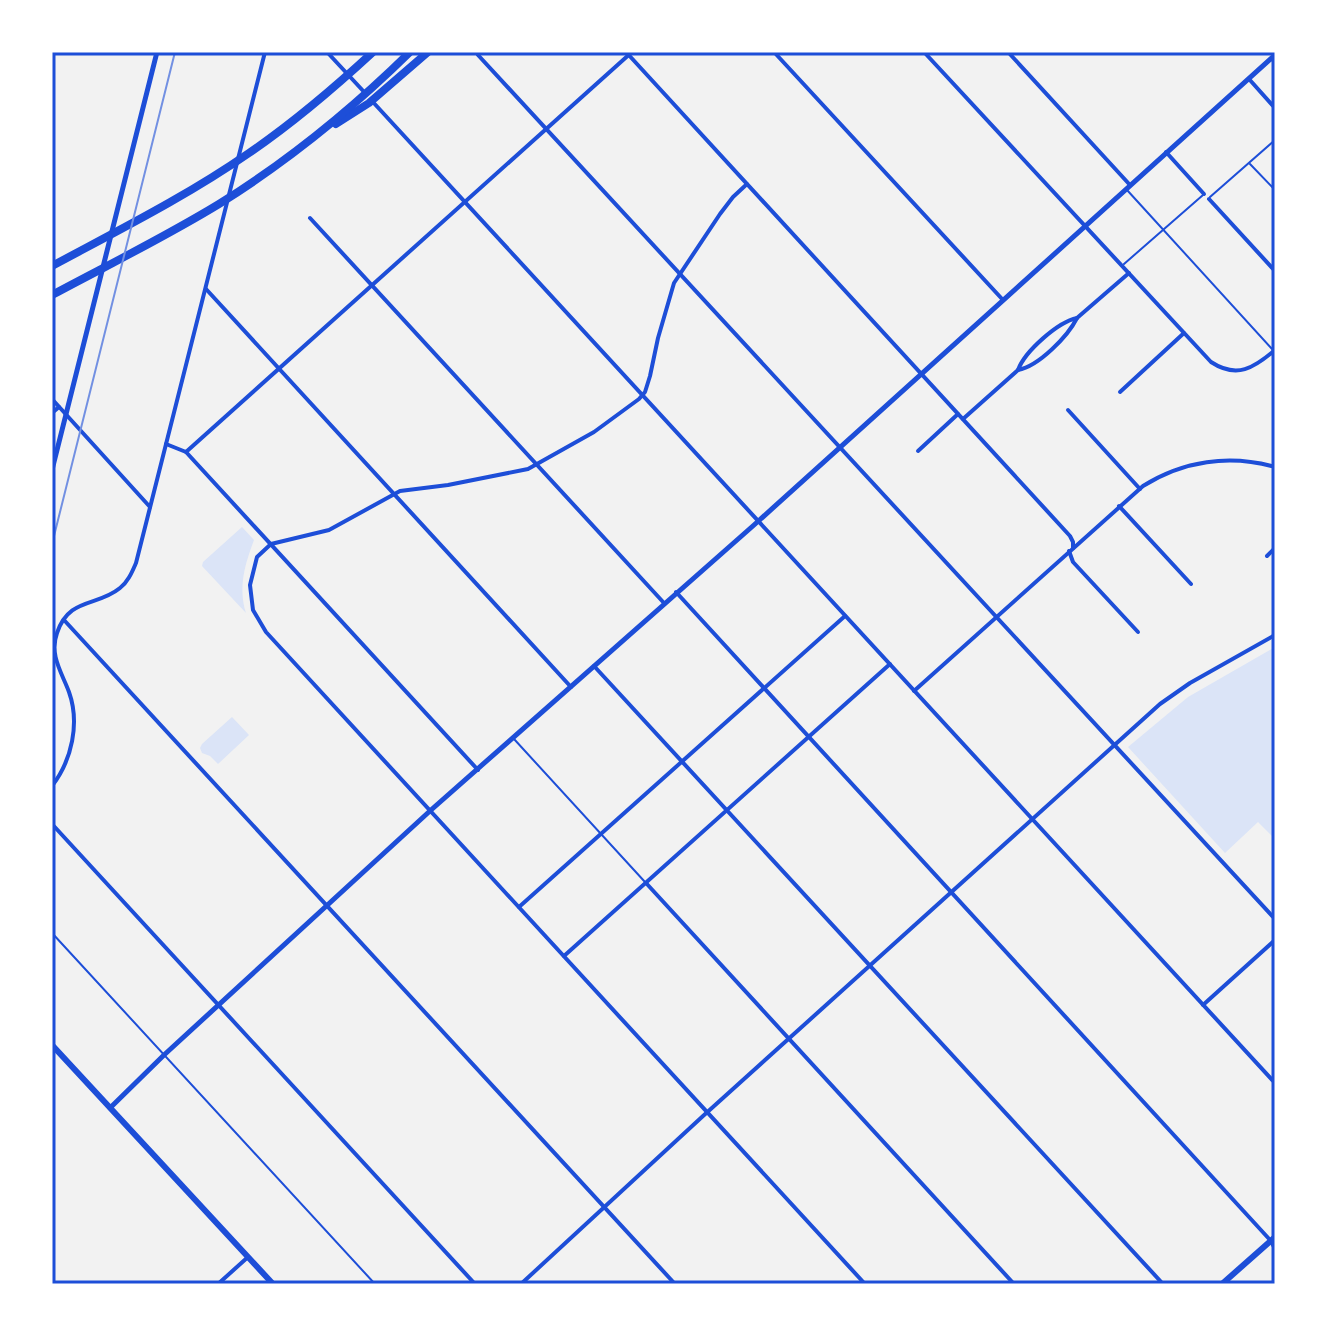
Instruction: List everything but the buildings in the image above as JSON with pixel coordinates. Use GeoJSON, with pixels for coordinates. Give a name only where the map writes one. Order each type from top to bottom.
{"type":"FeatureCollection","features":[{"type":"Feature","properties":{"kind":"highway"},"geometry":{"type":"LineString","coordinates":[[52,266],[189,192],[272,137],[329,92],[372,52]]}},
{"type":"Feature","properties":{"kind":"highway"},"geometry":{"type":"LineString","coordinates":[[348,114],[410,52]]}},
{"type":"Feature","properties":{"kind":"highway"},"geometry":{"type":"LineString","coordinates":[[52,295],[173,231],[262,176],[318,134],[390,87],[428,52]]}},
{"type":"Feature","properties":{"kind":"main road"},"geometry":{"type":"LineString","coordinates":[[52,1045],[273,1284]]}},
{"type":"Feature","properties":{"kind":"main road"},"geometry":{"type":"LineString","coordinates":[[1222,1284],[1273,1239]]}},
{"type":"Feature","properties":{"kind":"street"},"geometry":{"type":"LineString","coordinates":[[52,470],[157,52]]}},
{"type":"Feature","properties":{"kind":"street"},"geometry":{"type":"LineString","coordinates":[[52,786],[67,758],[74,729],[71,698],[55,654],[57,633],[64,620],[80,605],[112,593],[126,582],[136,563],[265,52]]}},
{"type":"Feature","properties":{"kind":"street"},"geometry":{"type":"LineString","coordinates":[[327,52],[1275,1083]]}},
{"type":"Feature","properties":{"kind":"street"},"geometry":{"type":"LineString","coordinates":[[774,52],[1003,300]]}},
{"type":"Feature","properties":{"kind":"street"},"geometry":{"type":"LineString","coordinates":[[924,52],[1207,359],[1231,370],[1244,369],[1255,366],[1274,350]]}},
{"type":"Feature","properties":{"kind":"street"},"geometry":{"type":"LineString","coordinates":[[1008,52],[1128,187]]}},
{"type":"Feature","properties":{"kind":"street"},"geometry":{"type":"LineString","coordinates":[[186,452],[629,53],[1070,536],[1073,562],[1138,632]]}},
{"type":"Feature","properties":{"kind":"street"},"geometry":{"type":"LineString","coordinates":[[478,55],[1275,919]]}},
{"type":"Feature","properties":{"kind":"street"},"geometry":{"type":"LineString","coordinates":[[110,1108],[431,810],[758,521],[1275,55]]}},
{"type":"Feature","properties":{"kind":"street"},"geometry":{"type":"LineString","coordinates":[[1249,79],[1275,108]]}},
{"type":"Feature","properties":{"kind":"street"},"geometry":{"type":"LineString","coordinates":[[1166,152],[1275,271]]}},
{"type":"Feature","properties":{"kind":"street"},"geometry":{"type":"LineString","coordinates":[[747,184],[720,214],[680,272],[669,299],[643,396],[594,432],[537,464],[518,471],[448,485],[400,491],[329,530],[271,544],[257,557],[250,585],[252,604],[261,625],[865,1284]]}},
{"type":"Feature","properties":{"kind":"street"},"geometry":{"type":"LineString","coordinates":[[310,218],[664,603]]}},
{"type":"Feature","properties":{"kind":"street"},"geometry":{"type":"LineString","coordinates":[[1018,370],[1026,369],[1055,346],[1074,326],[1077,318],[1129,273]]}},
{"type":"Feature","properties":{"kind":"street"},"geometry":{"type":"LineString","coordinates":[[206,289],[571,687]]}},
{"type":"Feature","properties":{"kind":"street"},"geometry":{"type":"LineString","coordinates":[[918,451],[1018,370],[1046,336],[1069,319],[1077,318]]}},
{"type":"Feature","properties":{"kind":"street"},"geometry":{"type":"LineString","coordinates":[[1120,392],[1184,333]]}},
{"type":"Feature","properties":{"kind":"street"},"geometry":{"type":"LineString","coordinates":[[52,399],[150,507]]}},
{"type":"Feature","properties":{"kind":"street"},"geometry":{"type":"LineString","coordinates":[[52,413],[59,407]]}},
{"type":"Feature","properties":{"kind":"street"},"geometry":{"type":"LineString","coordinates":[[1068,410],[1140,489]]}},
{"type":"Feature","properties":{"kind":"street"},"geometry":{"type":"LineString","coordinates":[[166,444],[186,452],[478,770]]}},
{"type":"Feature","properties":{"kind":"street"},"geometry":{"type":"LineString","coordinates":[[914,691],[1140,489],[1163,475],[1211,461],[1258,462],[1275,467]]}},
{"type":"Feature","properties":{"kind":"street"},"geometry":{"type":"LineString","coordinates":[[1119,506],[1191,584]]}},
{"type":"Feature","properties":{"kind":"street"},"geometry":{"type":"LineString","coordinates":[[1267,556],[1275,548]]}},
{"type":"Feature","properties":{"kind":"street"},"geometry":{"type":"LineString","coordinates":[[676,592],[1273,1239],[1275,1249]]}},
{"type":"Feature","properties":{"kind":"street"},"geometry":{"type":"LineString","coordinates":[[519,907],[845,616]]}},
{"type":"Feature","properties":{"kind":"street"},"geometry":{"type":"LineString","coordinates":[[64,620],[675,1284]]}},
{"type":"Feature","properties":{"kind":"street"},"geometry":{"type":"LineString","coordinates":[[521,1284],[1114,745],[1171,696],[1275,635]]}},
{"type":"Feature","properties":{"kind":"street"},"geometry":{"type":"LineString","coordinates":[[564,956],[890,664]]}},
{"type":"Feature","properties":{"kind":"street"},"geometry":{"type":"LineString","coordinates":[[594,666],[1163,1284]]}},
{"type":"Feature","properties":{"kind":"street"},"geometry":{"type":"LineString","coordinates":[[52,824],[475,1284]]}},
{"type":"Feature","properties":{"kind":"street"},"geometry":{"type":"LineString","coordinates":[[646,883],[1014,1284]]}},
{"type":"Feature","properties":{"kind":"street"},"geometry":{"type":"LineString","coordinates":[[1203,1005],[1275,940]]}},
{"type":"Feature","properties":{"kind":"street"},"geometry":{"type":"LineString","coordinates":[[218,1284],[248,1257]]}},
{"type":"Feature","properties":{"kind":"lane"},"geometry":{"type":"LineString","coordinates":[[1122,266],[1275,140]]}},
{"type":"Feature","properties":{"kind":"lane"},"geometry":{"type":"LineString","coordinates":[[1250,163],[1275,190]]}},
{"type":"Feature","properties":{"kind":"lane"},"geometry":{"type":"LineString","coordinates":[[1128,187],[1164,231],[1274,350]]}},
{"type":"Feature","properties":{"kind":"lane"},"geometry":{"type":"LineString","coordinates":[[513,738],[646,883]]}},
{"type":"Feature","properties":{"kind":"lane"},"geometry":{"type":"LineString","coordinates":[[52,933],[375,1284]]}},
{"type":"Feature","properties":{"kind":"shaded area"},"geometry":{"type":"Polygon","coordinates":[[[242,527],[254,540],[244,576],[246,613],[202,566],[242,527]]]}},
{"type":"Feature","properties":{"kind":"shaded area"},"geometry":{"type":"Polygon","coordinates":[[[1275,647],[1275,839],[1258,822],[1225,853],[1128,747],[1188,697],[1275,647]]]}},
{"type":"Feature","properties":{"kind":"shaded area"},"geometry":{"type":"Polygon","coordinates":[[[232,717],[249,735],[218,764],[202,753],[200,748],[232,717]]]}},
{"type":"Feature","properties":{"kind":"railway"},"geometry":{"type":"LineString","coordinates":[[52,544],[175,52]]}}]}
